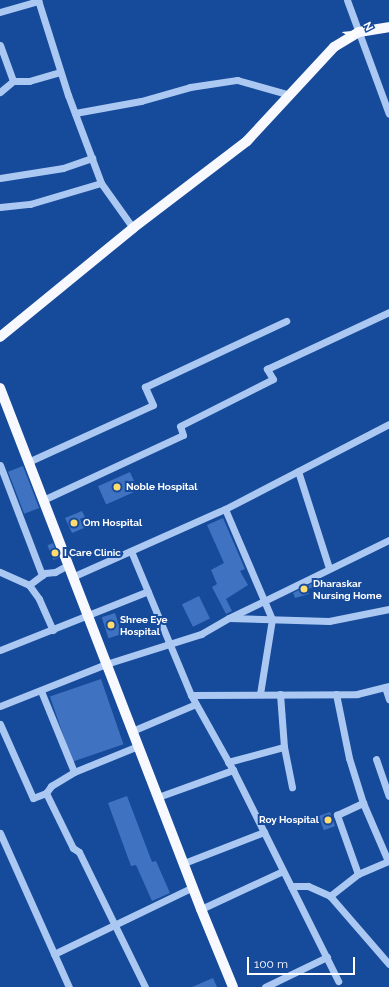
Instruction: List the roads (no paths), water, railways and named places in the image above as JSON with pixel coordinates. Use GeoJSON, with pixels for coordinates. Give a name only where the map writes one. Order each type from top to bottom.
{"type":"FeatureCollection","features":[{"type":"Feature","properties":{"kind":"main road"},"geometry":{"type":"LineString","coordinates":[[0,337],[133,228],[248,142],[334,47],[359,32],[389,27]]}},
{"type":"Feature","properties":{"kind":"main road"},"geometry":{"type":"LineString","coordinates":[[0,388],[201,909],[234,987]]}},
{"type":"Feature","properties":{"kind":"street"},"geometry":{"type":"LineString","coordinates":[[0,12],[38,0],[60,72],[101,183],[133,228]]}},
{"type":"Feature","properties":{"kind":"street"},"geometry":{"type":"LineString","coordinates":[[347,0],[389,114]]}},
{"type":"Feature","properties":{"kind":"street"},"geometry":{"type":"LineString","coordinates":[[0,45],[13,81]]}},
{"type":"Feature","properties":{"kind":"street"},"geometry":{"type":"LineString","coordinates":[[0,92],[13,81],[29,81],[60,72]]}},
{"type":"Feature","properties":{"kind":"street"},"geometry":{"type":"LineString","coordinates":[[75,113],[141,101],[190,87],[237,80],[290,95]]}},
{"type":"Feature","properties":{"kind":"street"},"geometry":{"type":"LineString","coordinates":[[0,178],[63,168],[92,158]]}},
{"type":"Feature","properties":{"kind":"street"},"geometry":{"type":"LineString","coordinates":[[0,207],[30,204],[101,183]]}},
{"type":"Feature","properties":{"kind":"street"},"geometry":{"type":"LineString","coordinates":[[43,500],[183,435],[180,426],[273,379],[267,369],[389,312]]}},
{"type":"Feature","properties":{"kind":"street"},"geometry":{"type":"LineString","coordinates":[[28,462],[153,405],[146,387],[286,321]]}},
{"type":"Feature","properties":{"kind":"street"},"geometry":{"type":"LineString","coordinates":[[72,577],[225,509],[389,424]]}},
{"type":"Feature","properties":{"kind":"street"},"geometry":{"type":"LineString","coordinates":[[0,465],[42,574]]}},
{"type":"Feature","properties":{"kind":"street"},"geometry":{"type":"LineString","coordinates":[[298,471],[329,568]]}},
{"type":"Feature","properties":{"kind":"street"},"geometry":{"type":"LineString","coordinates":[[225,509],[272,619],[260,694]]}},
{"type":"Feature","properties":{"kind":"street"},"geometry":{"type":"LineString","coordinates":[[0,706],[106,664],[201,634],[329,568],[389,540]]}},
{"type":"Feature","properties":{"kind":"street"},"geometry":{"type":"LineString","coordinates":[[131,551],[191,695],[233,770],[338,981]]}},
{"type":"Feature","properties":{"kind":"street"},"geometry":{"type":"LineString","coordinates":[[29,585],[42,574],[68,566]]}},
{"type":"Feature","properties":{"kind":"street"},"geometry":{"type":"LineString","coordinates":[[0,572],[29,585],[39,599],[53,630]]}},
{"type":"Feature","properties":{"kind":"street"},"geometry":{"type":"LineString","coordinates":[[0,650],[53,630],[87,614],[148,591]]}},
{"type":"Feature","properties":{"kind":"street"},"geometry":{"type":"LineString","coordinates":[[230,618],[329,621],[389,609]]}},
{"type":"Feature","properties":{"kind":"street"},"geometry":{"type":"LineString","coordinates":[[191,695],[357,694],[387,686],[389,699]]}},
{"type":"Feature","properties":{"kind":"street"},"geometry":{"type":"LineString","coordinates":[[41,691],[74,772]]}},
{"type":"Feature","properties":{"kind":"street"},"geometry":{"type":"LineString","coordinates":[[280,694],[284,747],[292,787]]}},
{"type":"Feature","properties":{"kind":"street"},"geometry":{"type":"LineString","coordinates":[[330,896],[358,874],[389,861],[363,803],[349,758],[336,694]]}},
{"type":"Feature","properties":{"kind":"street"},"geometry":{"type":"LineString","coordinates":[[132,731],[196,704]]}},
{"type":"Feature","properties":{"kind":"street"},"geometry":{"type":"LineString","coordinates":[[0,724],[33,798],[46,793],[51,786],[74,772],[138,746]]}},
{"type":"Feature","properties":{"kind":"street"},"geometry":{"type":"LineString","coordinates":[[228,762],[284,747]]}},
{"type":"Feature","properties":{"kind":"street"},"geometry":{"type":"LineString","coordinates":[[376,759],[389,796]]}},
{"type":"Feature","properties":{"kind":"street"},"geometry":{"type":"LineString","coordinates":[[158,797],[233,770]]}},
{"type":"Feature","properties":{"kind":"street"},"geometry":{"type":"LineString","coordinates":[[46,793],[117,926],[145,987]]}},
{"type":"Feature","properties":{"kind":"street"},"geometry":{"type":"LineString","coordinates":[[358,874],[337,815],[363,803]]}},
{"type":"Feature","properties":{"kind":"street"},"geometry":{"type":"LineString","coordinates":[[184,863],[264,832]]}},
{"type":"Feature","properties":{"kind":"street"},"geometry":{"type":"LineString","coordinates":[[0,833],[69,987]]}},
{"type":"Feature","properties":{"kind":"street"},"geometry":{"type":"LineString","coordinates":[[201,909],[283,871]]}},
{"type":"Feature","properties":{"kind":"street"},"geometry":{"type":"LineString","coordinates":[[291,886],[308,886],[330,896],[389,964]]}},
{"type":"Feature","properties":{"kind":"street"},"geometry":{"type":"LineString","coordinates":[[54,954],[117,926],[193,887]]}},
{"type":"Feature","properties":{"kind":"street"},"geometry":{"type":"LineString","coordinates":[[265,987],[327,957]]}},
{"type":"Feature","properties":{"kind":"place","name":"Noble Hospital"},"geometry":{"type":"Point","coordinates":[117,487]}},
{"type":"Feature","properties":{"kind":"place","name":"Om Hospital"},"geometry":{"type":"Point","coordinates":[74,523]}},
{"type":"Feature","properties":{"kind":"place","name":"I Care Clinic"},"geometry":{"type":"Point","coordinates":[55,553]}},
{"type":"Feature","properties":{"kind":"place","name":"Dharaskar Nursing Home"},"geometry":{"type":"Point","coordinates":[304,589]}},
{"type":"Feature","properties":{"kind":"place","name":"Shree Eye Hospital"},"geometry":{"type":"Point","coordinates":[111,625]}},
{"type":"Feature","properties":{"kind":"place","name":"Roy Hospital"},"geometry":{"type":"Point","coordinates":[328,820]}}]}
